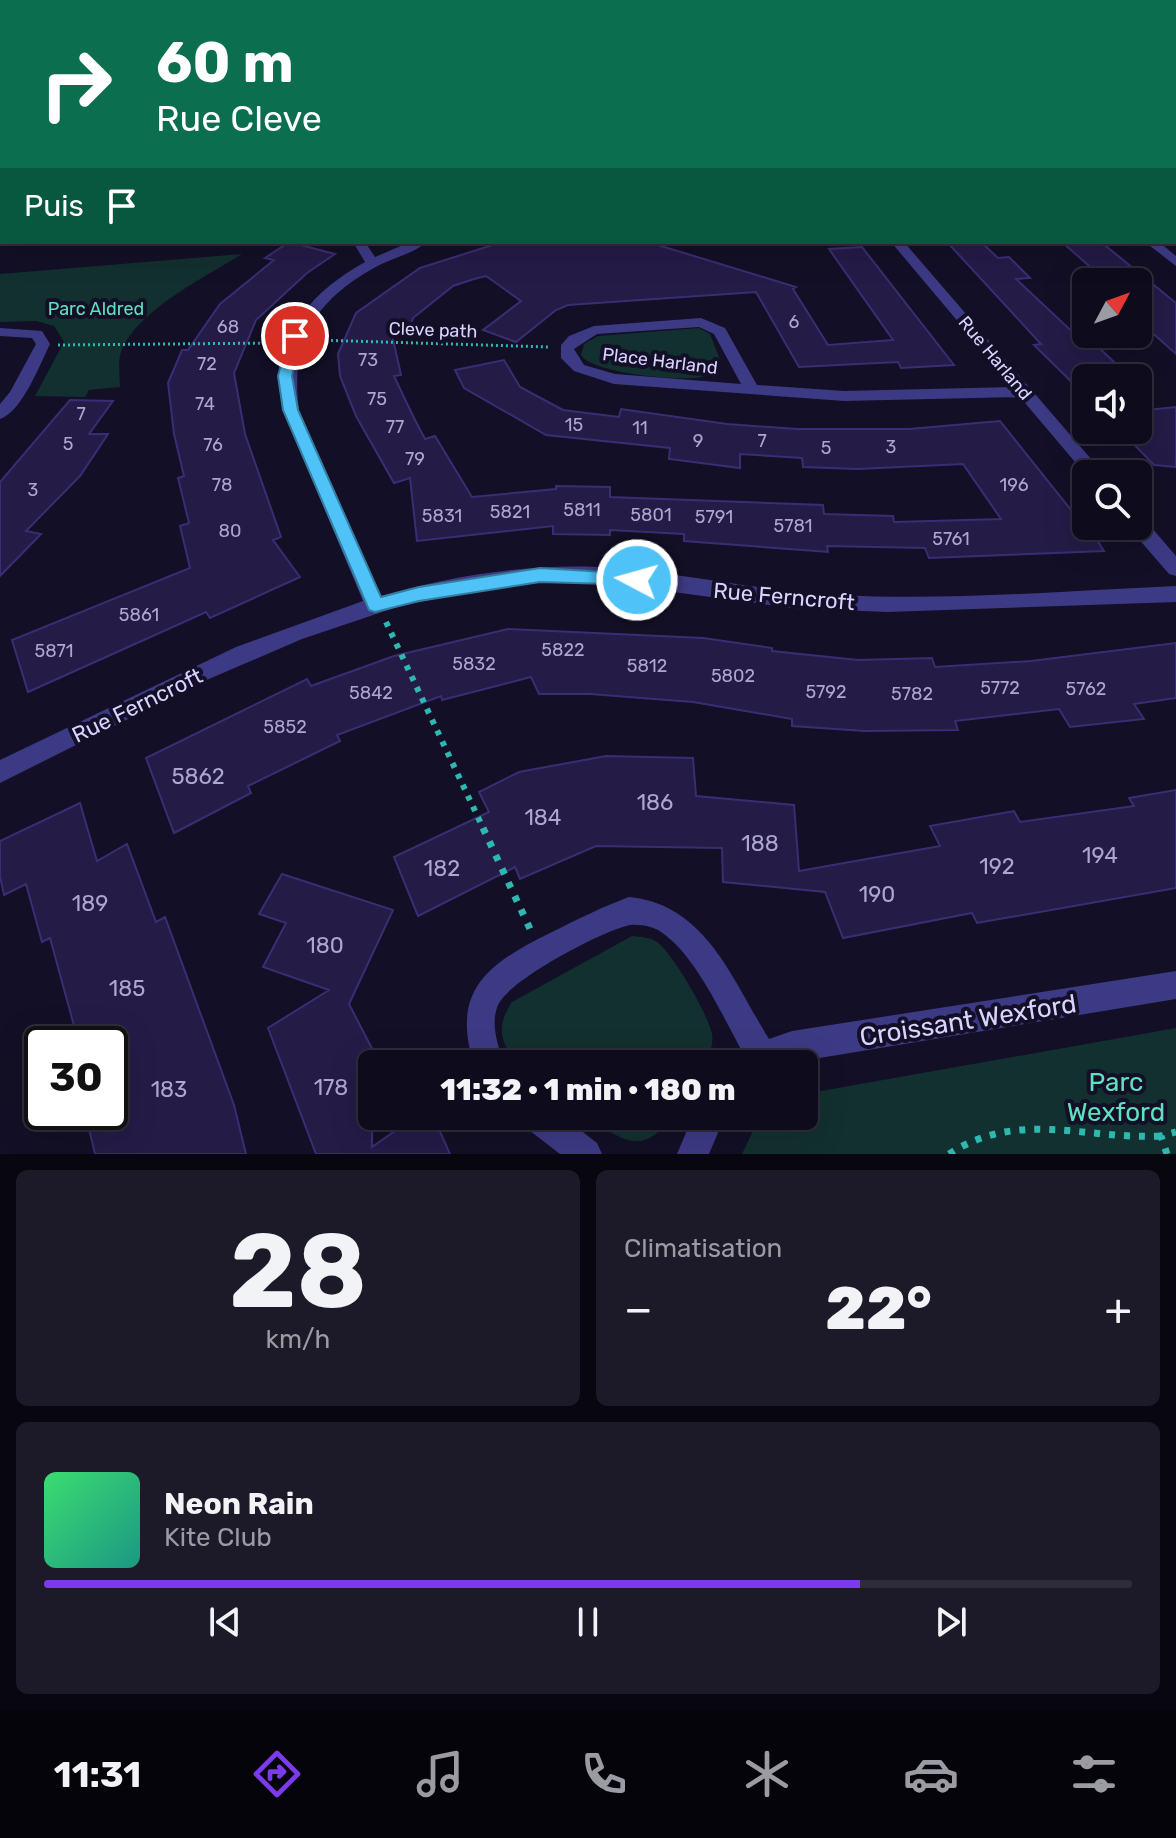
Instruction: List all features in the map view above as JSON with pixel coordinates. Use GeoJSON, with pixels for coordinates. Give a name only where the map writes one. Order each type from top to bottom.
{"type":"FeatureCollection","features":[{"type":"Feature","properties":{"kind":"street"},"geometry":{"type":"LineString","coordinates":[[360,244],[372,262]]}},
{"type":"Feature","properties":{"kind":"street"},"geometry":{"type":"LineString","coordinates":[[380,613],[291,410],[285,376],[295,336],[313,307],[372,262],[416,244]]}},
{"type":"Feature","properties":{"kind":"street","name":"Rue Harland"},"geometry":{"type":"LineString","coordinates":[[899,244],[1083,460]]}},
{"type":"Feature","properties":{"kind":"street"},"geometry":{"type":"LineString","coordinates":[[1154,244],[1176,262]]}},
{"type":"Feature","properties":{"kind":"street","name":"Place Harland"},"geometry":{"type":"LineString","coordinates":[[752,390],[720,331],[701,322],[594,330],[574,339],[566,348],[569,358],[579,368],[595,375],[752,390],[844,396],[1024,392]]}},
{"type":"Feature","properties":{"kind":"street"},"geometry":{"type":"LineString","coordinates":[[0,332],[30,332],[37,334],[43,344],[17,394],[0,414]]}},
{"type":"Feature","properties":{"kind":"street"},"geometry":{"type":"LineString","coordinates":[[1151,540],[1176,569]]}},
{"type":"Feature","properties":{"kind":"street","name":"Rue Ferncroft"},"geometry":{"type":"LineString","coordinates":[[0,772],[246,652],[380,613],[419,594],[540,575],[607,577],[790,600],[848,603],[934,604],[1176,594]]}},
{"type":"Feature","properties":{"kind":"street","name":"Croissant Wexford"},"geometry":{"type":"LineString","coordinates":[[483,1050],[480,1016],[487,993],[506,970],[629,911],[649,912],[673,923],[690,941],[752,1050]]}},
{"type":"Feature","properties":{"kind":"street","name":"Croissant Wexford"},"geometry":{"type":"LineString","coordinates":[[782,1050],[1176,985]]}},
{"type":"Feature","properties":{"kind":"street"},"geometry":{"type":"LineString","coordinates":[[554,1130],[586,1154]]}},
{"type":"Feature","properties":{"kind":"street"},"geometry":{"type":"LineString","coordinates":[[693,1154],[703,1130]]}},
{"type":"Feature","properties":{"kind":"path","name":"Cleve path"},"geometry":{"type":"LineString","coordinates":[[311,340],[555,348]]}},
{"type":"Feature","properties":{"kind":"path"},"geometry":{"type":"LineString","coordinates":[[61,345],[277,343]]}},
{"type":"Feature","properties":{"kind":"path"},"geometry":{"type":"LineString","coordinates":[[380,613],[531,930]]}},
{"type":"Feature","properties":{"kind":"path"},"geometry":{"type":"LineString","coordinates":[[949,1154],[976,1137],[1039,1128],[1143,1138],[1176,1132]]}},
{"type":"Feature","properties":{"kind":"path"},"geometry":{"type":"LineString","coordinates":[[1161,1136],[1167,1154]]}},
{"type":"Feature","properties":{"kind":"green space","name":"Parc Aldred"},"geometry":{"type":"Polygon","coordinates":[[[242,254],[154,311],[127,340],[119,360],[120,387],[89,390],[85,397],[35,396],[64,342],[54,326],[36,321],[0,322],[0,274],[242,254]]]}},
{"type":"Feature","properties":{"kind":"green space"},"geometry":{"type":"Polygon","coordinates":[[[699,328],[710,334],[721,362],[713,372],[702,377],[657,377],[618,371],[601,367],[581,355],[584,344],[598,336],[699,328]]]}},
{"type":"Feature","properties":{"kind":"green space"},"geometry":{"type":"Polygon","coordinates":[[[632,936],[651,939],[664,948],[697,1000],[709,1025],[712,1038],[710,1050],[508,1050],[502,1027],[512,1002],[632,936]]]}},
{"type":"Feature","properties":{"kind":"green space","name":"Parc Wexford"},"geometry":{"type":"Polygon","coordinates":[[[1176,1028],[1176,1154],[742,1154],[754,1130],[818,1130],[818,1092],[1176,1028]]]}},
{"type":"Feature","properties":{"kind":"green space"},"geometry":{"type":"Polygon","coordinates":[[[607,1130],[660,1130],[644,1140],[634,1141],[607,1130]]]}},
{"type":"Feature","properties":{"kind":"building"},"geometry":{"type":"Polygon","coordinates":[[[286,244],[335,254],[307,273],[256,320],[234,373],[245,434],[281,537],[273,540],[300,577],[210,618],[206,612],[28,692],[12,640],[190,568],[180,526],[189,523],[178,478],[184,476],[174,434],[168,383],[182,350],[188,350],[220,304],[274,260],[265,258],[286,244]]]}},
{"type":"Feature","properties":{"kind":"building"},"geometry":{"type":"Polygon","coordinates":[[[496,244],[655,244],[796,287],[793,289],[828,345],[893,340],[829,249],[862,247],[954,365],[901,368],[898,362],[799,367],[756,292],[568,305],[556,310],[516,342],[483,330],[521,301],[486,276],[453,286],[413,318],[407,335],[392,335],[401,375],[394,376],[425,439],[435,436],[472,497],[556,489],[556,486],[610,487],[610,497],[823,505],[824,514],[893,516],[894,522],[1001,519],[963,464],[858,469],[803,467],[802,458],[740,454],[740,468],[669,459],[670,448],[546,435],[464,388],[455,370],[504,360],[520,387],[563,410],[619,417],[621,409],[727,424],[797,429],[909,429],[1000,421],[1072,511],[1072,540],[1097,540],[1104,551],[929,558],[925,548],[827,546],[828,552],[684,541],[684,534],[610,530],[610,535],[553,534],[553,526],[417,541],[410,478],[394,483],[356,416],[340,376],[338,354],[356,313],[420,268],[496,244]]]}},
{"type":"Feature","properties":{"kind":"building"},"geometry":{"type":"Polygon","coordinates":[[[949,244],[983,244],[998,258],[1009,257],[1030,278],[1016,279],[1072,332],[1072,348],[1099,348],[1116,364],[1072,364],[1072,382],[1034,345],[1041,344],[949,244]]]}},
{"type":"Feature","properties":{"kind":"building"},"geometry":{"type":"Polygon","coordinates":[[[1064,244],[1103,244],[1133,268],[1091,268],[1064,244]]]}},
{"type":"Feature","properties":{"kind":"building"},"geometry":{"type":"Polygon","coordinates":[[[1152,283],[1176,303],[1176,354],[1152,333],[1152,283]]]}},
{"type":"Feature","properties":{"kind":"building"},"geometry":{"type":"Polygon","coordinates":[[[70,400],[113,401],[89,434],[108,434],[80,476],[26,531],[41,534],[0,576],[0,482],[70,400]]]}},
{"type":"Feature","properties":{"kind":"building"},"geometry":{"type":"Polygon","coordinates":[[[1176,407],[1176,467],[1154,465],[1134,444],[1152,444],[1152,410],[1176,407]]]}},
{"type":"Feature","properties":{"kind":"building"},"geometry":{"type":"Polygon","coordinates":[[[508,629],[703,638],[772,648],[772,651],[858,660],[932,658],[935,667],[1031,661],[1176,643],[1176,698],[1134,704],[1144,719],[1070,727],[1059,709],[955,721],[958,730],[865,731],[792,726],[792,719],[693,702],[590,694],[539,694],[531,677],[442,700],[441,696],[337,735],[340,741],[248,786],[251,793],[174,833],[146,758],[307,679],[311,686],[394,656],[508,629]]]}},
{"type":"Feature","properties":{"kind":"building"},"geometry":{"type":"Polygon","coordinates":[[[606,756],[693,758],[696,796],[794,805],[799,871],[940,846],[930,826],[1014,811],[1020,822],[1134,806],[1129,798],[1176,790],[1176,888],[977,923],[972,913],[843,938],[825,892],[723,882],[722,848],[596,846],[520,879],[515,867],[418,916],[394,857],[489,812],[479,792],[519,772],[606,756]]]}},
{"type":"Feature","properties":{"kind":"building"},"geometry":{"type":"Polygon","coordinates":[[[80,803],[97,861],[127,844],[156,922],[165,917],[234,1105],[246,1154],[95,1154],[89,1130],[128,1130],[128,1026],[74,1026],[50,938],[42,942],[26,884],[4,895],[0,876],[0,841],[80,803]]]}},
{"type":"Feature","properties":{"kind":"building"},"geometry":{"type":"Polygon","coordinates":[[[282,874],[393,910],[349,1004],[373,1050],[358,1050],[358,1130],[372,1130],[372,1147],[396,1130],[439,1130],[450,1154],[316,1154],[268,1028],[329,990],[263,967],[286,923],[259,914],[282,874]]]}},
{"type":"Feature","properties":{"kind":"route"},"geometry":{"type":"LineString","coordinates":[[295,336],[285,376],[291,410],[375,605],[419,594],[540,575],[637,580]]}}]}
